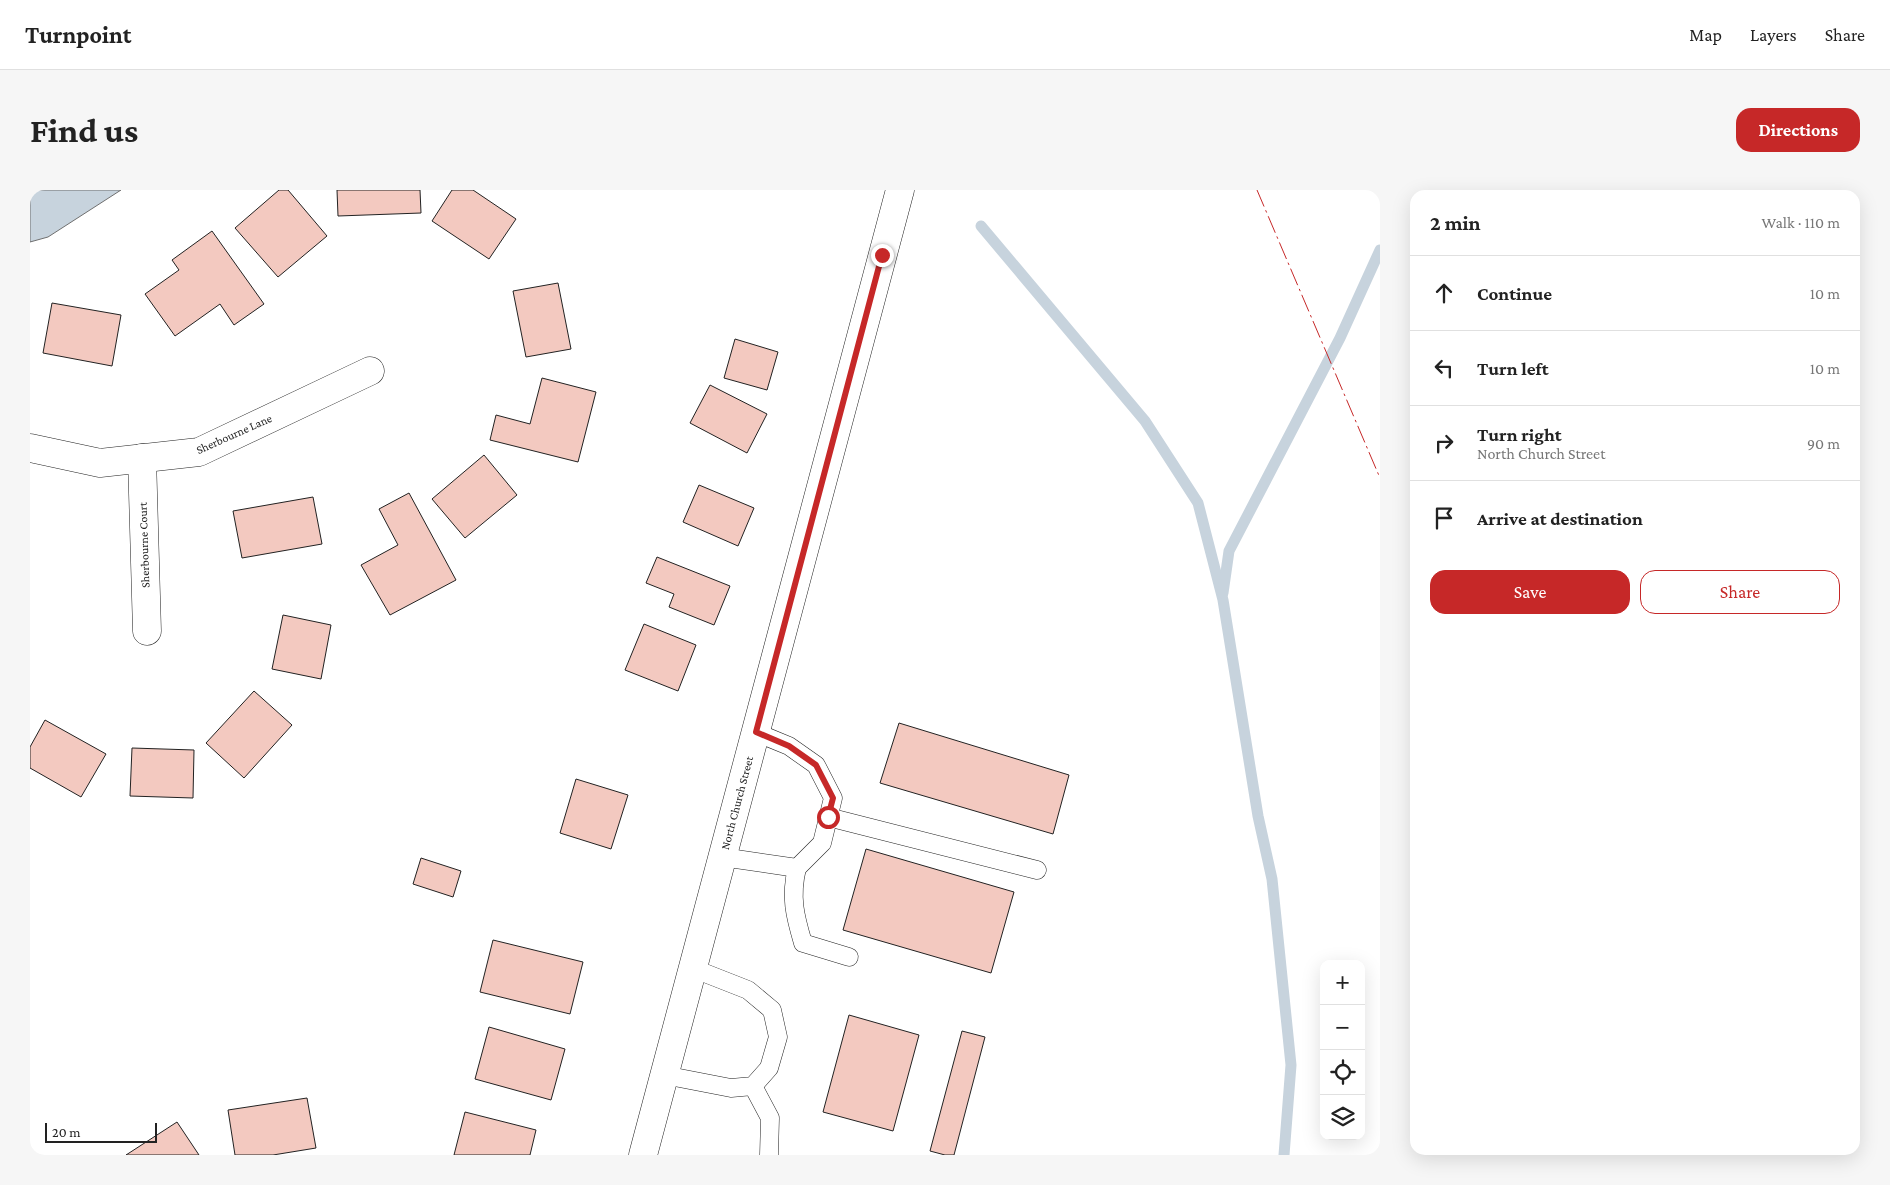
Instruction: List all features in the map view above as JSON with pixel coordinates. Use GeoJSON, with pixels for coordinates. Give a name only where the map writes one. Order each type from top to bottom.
{"type":"FeatureCollection","features":[{"type":"Feature","properties":{"kind":"main road","name":"North Church Street"},"geometry":{"type":"LineString","coordinates":[[643,1155],[900,190]]}},
{"type":"Feature","properties":{"kind":"main road","name":"Sherbourne Lane"},"geometry":{"type":"LineString","coordinates":[[30,448],[100,463],[199,452],[370,371]]}},
{"type":"Feature","properties":{"kind":"main road","name":"Sherbourne Court"},"geometry":{"type":"LineString","coordinates":[[142,458],[147,631]]}},
{"type":"Feature","properties":{"kind":"lane"},"geometry":{"type":"LineString","coordinates":[[756,732],[789,746],[816,765],[833,798],[822,844],[797,868],[793,884],[794,913],[803,943],[849,956]]}},
{"type":"Feature","properties":{"kind":"lane"},"geometry":{"type":"LineString","coordinates":[[828,817],[1036,870]]}},
{"type":"Feature","properties":{"kind":"lane"},"geometry":{"type":"LineString","coordinates":[[722,857],[797,868]]}},
{"type":"Feature","properties":{"kind":"lane"},"geometry":{"type":"LineString","coordinates":[[664,1075],[732,1088],[753,1086],[769,1068],[778,1037],[772,1010],[748,990],[692,968]]}},
{"type":"Feature","properties":{"kind":"lane"},"geometry":{"type":"LineString","coordinates":[[753,1086],[770,1118],[770,1155]]}},
{"type":"Feature","properties":{"kind":"shaded area"},"geometry":{"type":"Polygon","coordinates":[[[30,190],[121,190],[48,237],[30,242],[30,190]]]}},
{"type":"Feature","properties":{"kind":"building"},"geometry":{"type":"Polygon","coordinates":[[[279,190],[288,190],[327,236],[278,277],[235,228],[279,190]]]}},
{"type":"Feature","properties":{"kind":"building"},"geometry":{"type":"Polygon","coordinates":[[[337,190],[420,190],[421,213],[338,216],[337,190]]]}},
{"type":"Feature","properties":{"kind":"building"},"geometry":{"type":"Polygon","coordinates":[[[452,190],[473,190],[516,219],[489,259],[432,221],[452,190]]]}},
{"type":"Feature","properties":{"kind":"building"},"geometry":{"type":"Polygon","coordinates":[[[212,231],[264,304],[234,325],[220,304],[175,336],[145,294],[179,270],[172,260],[212,231]]]}},
{"type":"Feature","properties":{"kind":"building"},"geometry":{"type":"Polygon","coordinates":[[[558,283],[571,349],[526,357],[513,291],[558,283]]]}},
{"type":"Feature","properties":{"kind":"building"},"geometry":{"type":"Polygon","coordinates":[[[52,303],[121,315],[112,366],[43,353],[52,303]]]}},
{"type":"Feature","properties":{"kind":"building"},"geometry":{"type":"Polygon","coordinates":[[[735,339],[778,352],[767,390],[724,378],[735,339]]]}},
{"type":"Feature","properties":{"kind":"building"},"geometry":{"type":"Polygon","coordinates":[[[542,378],[596,392],[578,462],[490,440],[496,415],[530,424],[542,378]]]}},
{"type":"Feature","properties":{"kind":"building"},"geometry":{"type":"Polygon","coordinates":[[[710,385],[767,414],[747,453],[690,423],[710,385]]]}},
{"type":"Feature","properties":{"kind":"building"},"geometry":{"type":"Polygon","coordinates":[[[484,455],[517,495],[465,538],[432,499],[484,455]]]}},
{"type":"Feature","properties":{"kind":"building"},"geometry":{"type":"Polygon","coordinates":[[[699,485],[754,508],[738,546],[683,522],[699,485]]]}},
{"type":"Feature","properties":{"kind":"building"},"geometry":{"type":"Polygon","coordinates":[[[409,493],[456,580],[390,615],[361,565],[398,545],[379,509],[409,493]]]}},
{"type":"Feature","properties":{"kind":"building"},"geometry":{"type":"Polygon","coordinates":[[[313,497],[322,544],[242,558],[233,511],[313,497]]]}},
{"type":"Feature","properties":{"kind":"building"},"geometry":{"type":"Polygon","coordinates":[[[657,557],[730,586],[714,625],[669,607],[674,594],[646,583],[657,557]]]}},
{"type":"Feature","properties":{"kind":"building"},"geometry":{"type":"Polygon","coordinates":[[[283,615],[331,625],[321,679],[272,669],[283,615]]]}},
{"type":"Feature","properties":{"kind":"building"},"geometry":{"type":"Polygon","coordinates":[[[644,624],[696,645],[678,691],[625,670],[644,624]]]}},
{"type":"Feature","properties":{"kind":"building"},"geometry":{"type":"Polygon","coordinates":[[[254,691],[292,725],[244,778],[206,743],[254,691]]]}},
{"type":"Feature","properties":{"kind":"building"},"geometry":{"type":"Polygon","coordinates":[[[45,720],[106,754],[81,797],[30,768],[30,747],[45,720]]]}},
{"type":"Feature","properties":{"kind":"building"},"geometry":{"type":"Polygon","coordinates":[[[899,723],[1069,775],[1053,834],[880,783],[899,723]]]}},
{"type":"Feature","properties":{"kind":"building"},"geometry":{"type":"Polygon","coordinates":[[[132,748],[194,750],[193,798],[130,796],[132,748]]]}},
{"type":"Feature","properties":{"kind":"building"},"geometry":{"type":"Polygon","coordinates":[[[576,779],[628,795],[611,849],[560,833],[576,779]]]}},
{"type":"Feature","properties":{"kind":"building"},"geometry":{"type":"Polygon","coordinates":[[[866,849],[1014,892],[991,973],[843,930],[866,849]]]}},
{"type":"Feature","properties":{"kind":"building"},"geometry":{"type":"Polygon","coordinates":[[[421,858],[461,871],[453,897],[413,884],[421,858]]]}},
{"type":"Feature","properties":{"kind":"building"},"geometry":{"type":"Polygon","coordinates":[[[493,940],[583,962],[570,1014],[480,992],[493,940]]]}},
{"type":"Feature","properties":{"kind":"building"},"geometry":{"type":"Polygon","coordinates":[[[849,1015],[919,1035],[893,1131],[823,1112],[849,1015]]]}},
{"type":"Feature","properties":{"kind":"building"},"geometry":{"type":"Polygon","coordinates":[[[489,1027],[565,1049],[551,1100],[475,1079],[489,1027]]]}},
{"type":"Feature","properties":{"kind":"building"},"geometry":{"type":"Polygon","coordinates":[[[962,1031],[985,1037],[954,1155],[945,1155],[930,1151],[962,1031]]]}},
{"type":"Feature","properties":{"kind":"building"},"geometry":{"type":"Polygon","coordinates":[[[307,1098],[316,1148],[273,1155],[235,1155],[228,1110],[307,1098]]]}},
{"type":"Feature","properties":{"kind":"building"},"geometry":{"type":"Polygon","coordinates":[[[465,1112],[536,1130],[530,1155],[454,1155],[465,1112]]]}},
{"type":"Feature","properties":{"kind":"building"},"geometry":{"type":"Polygon","coordinates":[[[177,1122],[199,1155],[126,1155],[177,1122]]]}},
{"type":"Feature","properties":{"kind":"waterway"},"geometry":{"type":"LineString","coordinates":[[981,226],[1145,421],[1198,503],[1223,600],[1258,816],[1272,879],[1291,1065],[1284,1155]]}},
{"type":"Feature","properties":{"kind":"waterway"},"geometry":{"type":"LineString","coordinates":[[1223,593],[1229,551],[1340,338],[1380,250]]}},
{"type":"Feature","properties":{"kind":"power"},"geometry":{"type":"LineString","coordinates":[[1257,190],[1380,478]]}},
{"type":"Feature","properties":{"kind":"route"},"geometry":{"type":"LineString","coordinates":[[828,817],[833,798],[816,765],[789,746],[756,732],[882,255]]}}]}
